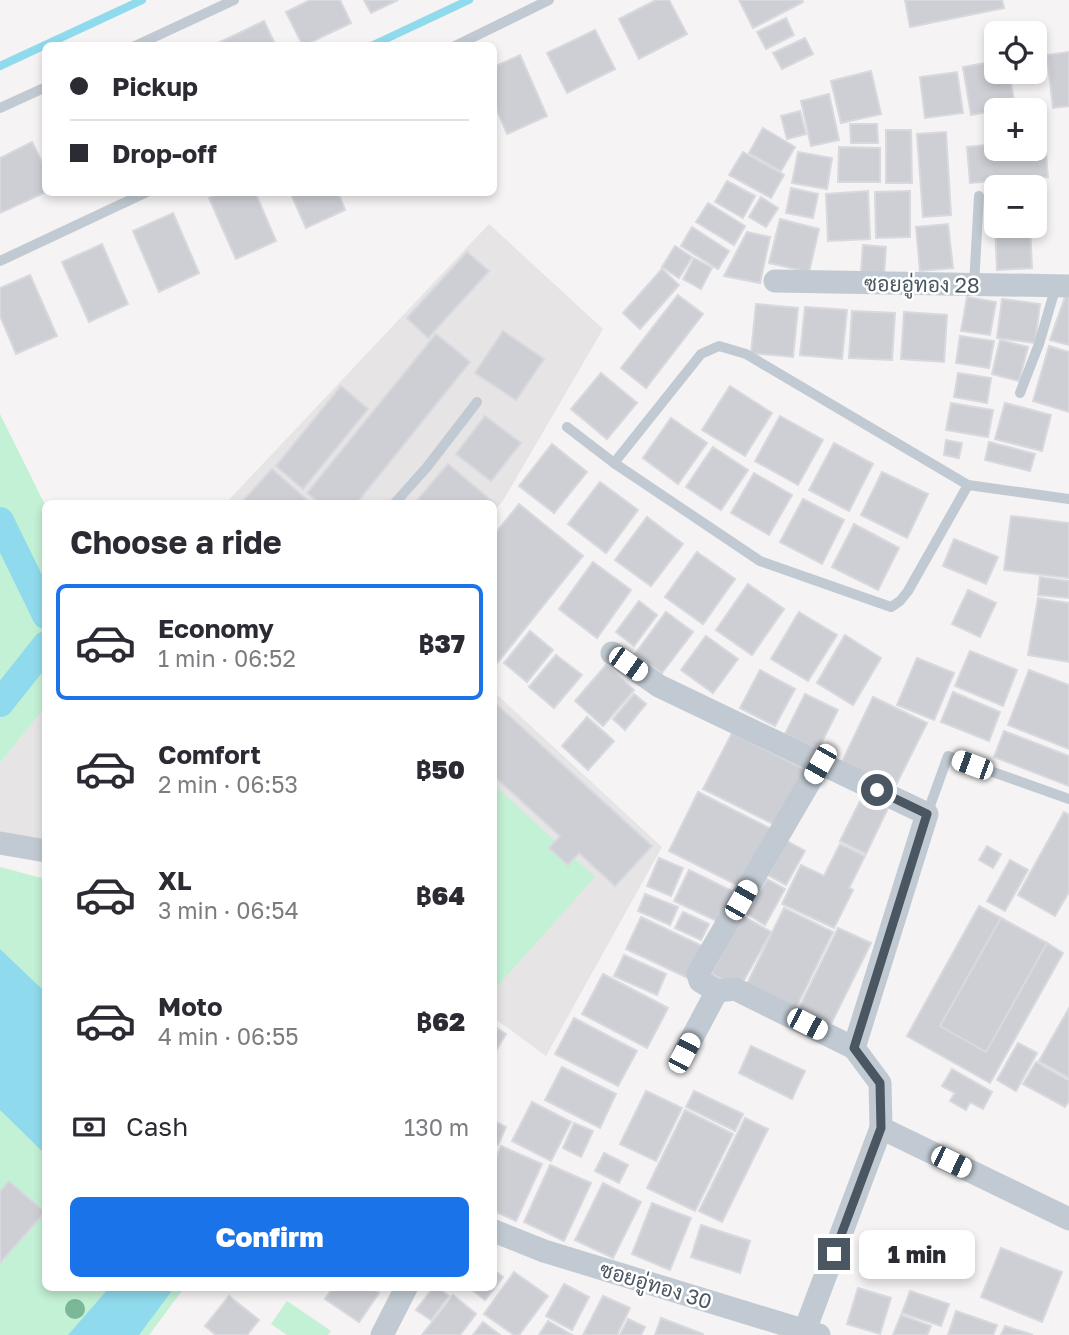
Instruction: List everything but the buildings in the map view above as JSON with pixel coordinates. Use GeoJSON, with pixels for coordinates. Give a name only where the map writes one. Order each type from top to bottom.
{"type":"FeatureCollection","features":[{"type":"Feature","properties":{"kind":"street","name":"ซอยอู่ทอง 28"},"geometry":{"type":"LineString","coordinates":[[775,281],[1063,286]]}},
{"type":"Feature","properties":{"kind":"street"},"geometry":{"type":"LineString","coordinates":[[612,653],[659,686],[927,814],[854,1048]]}},
{"type":"Feature","properties":{"kind":"street"},"geometry":{"type":"LineString","coordinates":[[812,1333],[881,1128],[880,1083],[854,1048],[735,989],[717,990],[700,981],[698,974],[820,764]]}},
{"type":"Feature","properties":{"kind":"street"},"geometry":{"type":"LineString","coordinates":[[0,843],[42,850]]}},
{"type":"Feature","properties":{"kind":"street"},"geometry":{"type":"LineString","coordinates":[[684,1053],[717,990]]}},
{"type":"Feature","properties":{"kind":"street"},"geometry":{"type":"LineString","coordinates":[[881,1128],[1069,1219]]}},
{"type":"Feature","properties":{"kind":"street","name":"ซอยอู่ทอง 30"},"geometry":{"type":"LineString","coordinates":[[497,1232],[544,1251],[779,1329],[812,1333]]}},
{"type":"Feature","properties":{"kind":"street"},"geometry":{"type":"LineString","coordinates":[[382,1335],[404,1291]]}},
{"type":"Feature","properties":{"kind":"lane"},"geometry":{"type":"LineString","coordinates":[[144,42],[234,0]]}},
{"type":"Feature","properties":{"kind":"lane"},"geometry":{"type":"LineString","coordinates":[[463,42],[549,0]]}},
{"type":"Feature","properties":{"kind":"lane"},"geometry":{"type":"LineString","coordinates":[[0,108],[42,89]]}},
{"type":"Feature","properties":{"kind":"lane"},"geometry":{"type":"LineString","coordinates":[[0,261],[138,196]]}},
{"type":"Feature","properties":{"kind":"lane"},"geometry":{"type":"LineString","coordinates":[[974,285],[979,196]]}},
{"type":"Feature","properties":{"kind":"lane"},"geometry":{"type":"LineString","coordinates":[[1020,393],[1063,286]]}},
{"type":"Feature","properties":{"kind":"lane"},"geometry":{"type":"LineString","coordinates":[[614,463],[701,354],[719,346],[746,354],[968,485],[1069,499]]}},
{"type":"Feature","properties":{"kind":"lane"},"geometry":{"type":"LineString","coordinates":[[398,500],[477,402]]}},
{"type":"Feature","properties":{"kind":"lane"},"geometry":{"type":"LineString","coordinates":[[566,427],[614,463],[760,561],[891,607],[908,591],[968,485]]}},
{"type":"Feature","properties":{"kind":"lane"},"geometry":{"type":"LineString","coordinates":[[927,814],[948,756],[1069,799]]}},
{"type":"Feature","properties":{"kind":"shaded area"},"geometry":{"type":"Polygon","coordinates":[[[489,224],[603,329],[497,508],[497,500],[229,500],[489,224]]]}},
{"type":"Feature","properties":{"kind":"shaded area"},"geometry":{"type":"Polygon","coordinates":[[[497,695],[662,847],[546,1056],[497,1020],[497,695]]]}},
{"type":"Feature","properties":{"kind":"shaded area"},"geometry":{"type":"Polygon","coordinates":[[[42,711],[42,840],[0,833],[0,763],[42,711]]]}},
{"type":"Feature","properties":{"kind":"green space"},"geometry":{"type":"Polygon","coordinates":[[[0,414],[43,500],[42,711],[0,763],[0,414]]]}},
{"type":"Feature","properties":{"kind":"green space"},"geometry":{"type":"Polygon","coordinates":[[[497,788],[555,841],[549,848],[568,865],[574,858],[595,877],[497,987],[497,788]]]}},
{"type":"Feature","properties":{"kind":"green space"},"geometry":{"type":"Polygon","coordinates":[[[0,867],[42,878],[42,1291],[182,1291],[149,1335],[0,1335],[0,867]]]}},
{"type":"Feature","properties":{"kind":"green space"},"geometry":{"type":"Polygon","coordinates":[[[287,1301],[331,1331],[328,1335],[287,1335],[271,1324],[287,1301]]]}},
{"type":"Feature","properties":{"kind":"water"},"geometry":{"type":"Polygon","coordinates":[[[0,949],[42,989],[42,1151],[0,1110],[0,949]]]}},
{"type":"Feature","properties":{"kind":"water"},"geometry":{"type":"Polygon","coordinates":[[[106,1291],[172,1291],[139,1335],[68,1335],[106,1291]]]}},
{"type":"Feature","properties":{"kind":"waterway"},"geometry":{"type":"LineString","coordinates":[[52,42],[142,0]]}},
{"type":"Feature","properties":{"kind":"waterway"},"geometry":{"type":"LineString","coordinates":[[380,42],[469,0]]}},
{"type":"Feature","properties":{"kind":"waterway"},"geometry":{"type":"LineString","coordinates":[[0,66],[42,46]]}},
{"type":"Feature","properties":{"kind":"waterway"},"geometry":{"type":"LineString","coordinates":[[0,521],[42,607]]}},
{"type":"Feature","properties":{"kind":"waterway"},"geometry":{"type":"LineString","coordinates":[[0,703],[42,650]]}},
{"type":"Feature","properties":{"kind":"route"},"geometry":{"type":"LineString","coordinates":[[834,1254],[881,1128],[880,1083],[854,1048],[927,814],[877,790]]}}]}
